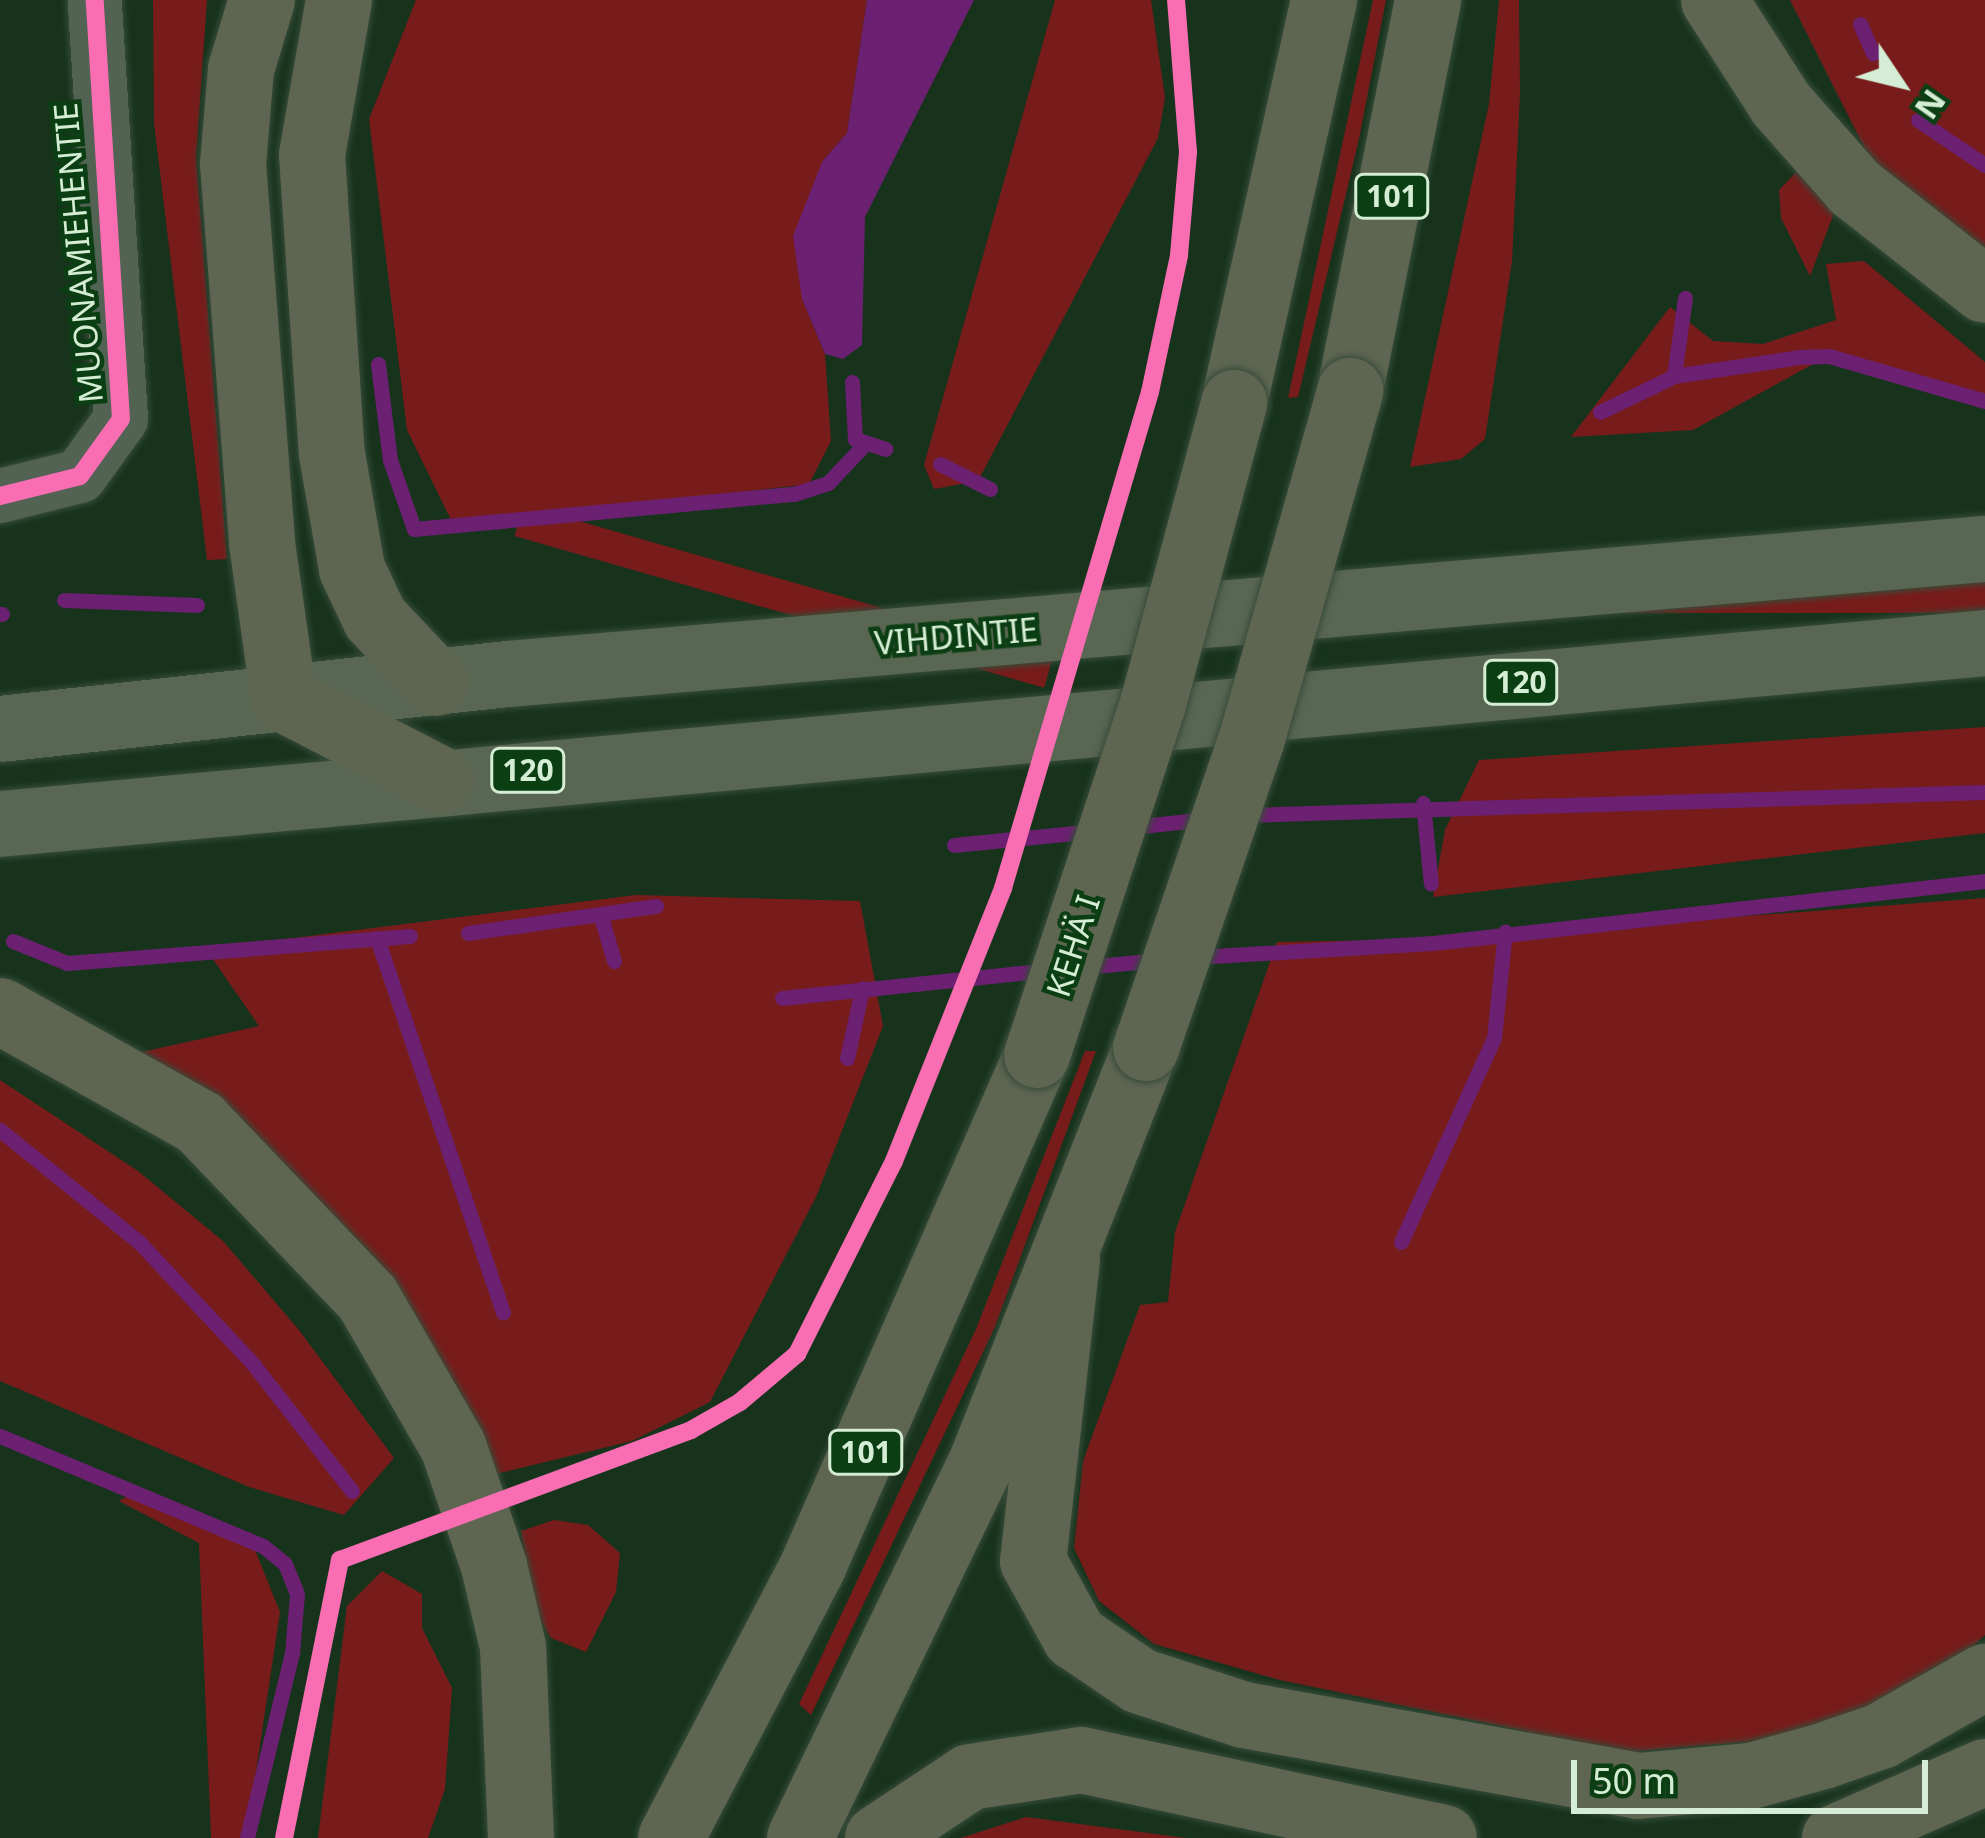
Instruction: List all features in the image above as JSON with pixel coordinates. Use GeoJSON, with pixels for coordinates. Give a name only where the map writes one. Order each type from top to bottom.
{"type":"FeatureCollection","features":[{"type":"Feature","properties":{"kind":"highway"},"geometry":{"type":"LineString","coordinates":[[262,0],[242,69],[232,164],[262,543],[284,699],[441,780]]}},
{"type":"Feature","properties":{"kind":"highway"},"geometry":{"type":"LineString","coordinates":[[339,0],[320,65],[312,154],[332,454],[352,569],[375,618],[436,683]]}},
{"type":"Feature","properties":{"kind":"highway"},"geometry":{"type":"LineString","coordinates":[[1285,0],[1302,119]]}},
{"type":"Feature","properties":{"kind":"highway","name":"KEHÄ I"},"geometry":{"type":"LineString","coordinates":[[671,1838],[813,1566],[1037,1054],[1153,704],[1234,403],[1302,119],[1324,0]]}},
{"type":"Feature","properties":{"kind":"highway","name":"101"},"geometry":{"type":"LineString","coordinates":[[800,1838],[905,1631],[1067,1259],[1146,1048],[1251,742],[1349,392],[1428,0]]}},
{"type":"Feature","properties":{"kind":"highway"},"geometry":{"type":"LineString","coordinates":[[1714,0],[1781,104],[1855,188],[1985,290]]}},
{"type":"Feature","properties":{"kind":"highway"},"geometry":{"type":"LineString","coordinates":[[0,1012],[125,1073],[266,1182],[368,1298],[453,1446],[494,1566],[513,1647],[521,1838]]}},
{"type":"Feature","properties":{"kind":"highway"},"geometry":{"type":"LineString","coordinates":[[1067,1259],[1033,1561],[1076,1636],[1141,1681],[1244,1715],[1638,1786],[1751,1775],[1823,1756],[1881,1736],[1985,1677]]}},
{"type":"Feature","properties":{"kind":"highway"},"geometry":{"type":"LineString","coordinates":[[878,1838],[970,1777],[1081,1760],[1444,1838]]}},
{"type":"Feature","properties":{"kind":"highway"},"geometry":{"type":"LineString","coordinates":[[1834,1838],[1985,1772]]}},
{"type":"Feature","properties":{"kind":"main road","name":"VIHDINTIE"},"geometry":{"type":"LineString","coordinates":[[0,729],[436,683],[1985,548]]}},
{"type":"Feature","properties":{"kind":"main road","name":"120"},"geometry":{"type":"LineString","coordinates":[[0,824],[441,780],[1985,644]]}},
{"type":"Feature","properties":{"kind":"street","name":"MUONAMIEHENTIE"},"geometry":{"type":"LineString","coordinates":[[0,496],[80,476],[121,419],[94,0]]}},
{"type":"Feature","properties":{"kind":"shaded area"},"geometry":{"type":"Polygon","coordinates":[[[153,0],[207,0],[196,158],[227,559],[207,560],[154,123],[153,0]]]}},
{"type":"Feature","properties":{"kind":"shaded area"},"geometry":{"type":"Polygon","coordinates":[[[416,0],[867,0],[847,133],[822,162],[802,299],[825,354],[831,441],[809,484],[454,526],[407,430],[369,119],[416,0]]]}},
{"type":"Feature","properties":{"kind":"shaded area"},"geometry":{"type":"Polygon","coordinates":[[[867,0],[974,0],[865,217],[862,345],[843,359],[825,354],[802,299],[793,236],[822,162],[847,133],[867,0]]]}},
{"type":"Feature","properties":{"kind":"shaded area"},"geometry":{"type":"Polygon","coordinates":[[[1055,0],[1151,0],[1165,98],[1158,138],[978,481],[934,489],[924,465],[1055,0]]]}},
{"type":"Feature","properties":{"kind":"shaded area"},"geometry":{"type":"Polygon","coordinates":[[[1373,0],[1386,0],[1359,139],[1298,397],[1288,398],[1373,0]]]}},
{"type":"Feature","properties":{"kind":"shaded area"},"geometry":{"type":"Polygon","coordinates":[[[1499,0],[1519,0],[1520,94],[1512,261],[1485,439],[1461,459],[1410,467],[1489,104],[1499,0]]]}},
{"type":"Feature","properties":{"kind":"shaded area"},"geometry":{"type":"Polygon","coordinates":[[[1790,0],[1985,0],[1985,255],[1873,165],[1790,0]]]}},
{"type":"Feature","properties":{"kind":"shaded area"},"geometry":{"type":"Polygon","coordinates":[[[1798,170],[1836,208],[1810,276],[1781,218],[1779,190],[1798,170]]]}},
{"type":"Feature","properties":{"kind":"shaded area"},"geometry":{"type":"Polygon","coordinates":[[[1864,261],[1985,362],[1985,403],[1894,369],[1815,363],[1693,430],[1571,437],[1670,307],[1713,341],[1763,344],[1836,320],[1826,264],[1864,261]]]}},
{"type":"Feature","properties":{"kind":"shaded area"},"geometry":{"type":"Polygon","coordinates":[[[523,505],[1053,657],[1044,688],[515,536],[523,505]]]}},
{"type":"Feature","properties":{"kind":"shaded area"},"geometry":{"type":"Polygon","coordinates":[[[1370,579],[1985,579],[1985,613],[1370,613],[1370,579]]]}},
{"type":"Feature","properties":{"kind":"shaded area"},"geometry":{"type":"Polygon","coordinates":[[[1985,727],[1985,833],[1433,897],[1445,830],[1479,760],[1985,727]]]}},
{"type":"Feature","properties":{"kind":"shaded area"},"geometry":{"type":"Polygon","coordinates":[[[636,895],[860,901],[883,1026],[816,1197],[710,1402],[632,1441],[496,1474],[137,1053],[259,1026],[206,949],[636,895]]]}},
{"type":"Feature","properties":{"kind":"shaded area"},"geometry":{"type":"Polygon","coordinates":[[[1985,898],[1985,1635],[1931,1683],[1780,1739],[1625,1752],[1280,1680],[1154,1644],[1099,1601],[1074,1548],[1083,1461],[1140,1305],[1168,1302],[1175,1232],[1277,942],[1442,939],[1985,898]]]}},
{"type":"Feature","properties":{"kind":"shaded area"},"geometry":{"type":"Polygon","coordinates":[[[1085,1051],[1096,1051],[995,1327],[811,1715],[799,1704],[976,1329],[1085,1051]]]}},
{"type":"Feature","properties":{"kind":"shaded area"},"geometry":{"type":"Polygon","coordinates":[[[0,1080],[138,1171],[223,1241],[299,1330],[394,1458],[344,1515],[249,1487],[0,1381],[0,1080]]]}},
{"type":"Feature","properties":{"kind":"shaded area"},"geometry":{"type":"Polygon","coordinates":[[[138,1490],[255,1550],[280,1612],[246,1838],[211,1838],[199,1543],[119,1501],[138,1490]]]}},
{"type":"Feature","properties":{"kind":"shaded area"},"geometry":{"type":"Polygon","coordinates":[[[554,1520],[588,1525],[620,1553],[616,1592],[586,1652],[551,1638],[535,1611],[521,1531],[554,1520]]]}},
{"type":"Feature","properties":{"kind":"shaded area"},"geometry":{"type":"Polygon","coordinates":[[[382,1571],[422,1594],[422,1628],[452,1688],[445,1789],[428,1838],[318,1838],[347,1606],[382,1571]]]}},
{"type":"Feature","properties":{"kind":"shaded area"},"geometry":{"type":"Polygon","coordinates":[[[1026,1817],[1186,1838],[961,1838],[1026,1817]]]}},
{"type":"Feature","properties":{"kind":"waterway"},"geometry":{"type":"LineString","coordinates":[[1860,24],[1873,53]]}},
{"type":"Feature","properties":{"kind":"waterway"},"geometry":{"type":"LineString","coordinates":[[1918,120],[1985,165]]}},
{"type":"Feature","properties":{"kind":"waterway"},"geometry":{"type":"LineString","coordinates":[[1674,376],[1685,298]]}},
{"type":"Feature","properties":{"kind":"waterway"},"geometry":{"type":"LineString","coordinates":[[1600,412],[1674,376],[1829,356],[1985,401]]}},
{"type":"Feature","properties":{"kind":"waterway"},"geometry":{"type":"LineString","coordinates":[[378,364],[390,460],[414,529],[794,494],[828,483],[863,446]]}},
{"type":"Feature","properties":{"kind":"waterway"},"geometry":{"type":"LineString","coordinates":[[852,382],[855,439],[885,449]]}},
{"type":"Feature","properties":{"kind":"waterway"},"geometry":{"type":"LineString","coordinates":[[940,464],[990,489]]}},
{"type":"Feature","properties":{"kind":"waterway"},"geometry":{"type":"LineString","coordinates":[[64,600],[197,605]]}},
{"type":"Feature","properties":{"kind":"waterway"},"geometry":{"type":"LineString","coordinates":[[1245,815],[1985,792]]}},
{"type":"Feature","properties":{"kind":"waterway"},"geometry":{"type":"LineString","coordinates":[[1423,803],[1431,884]]}},
{"type":"Feature","properties":{"kind":"waterway"},"geometry":{"type":"LineString","coordinates":[[1131,827],[1209,819]]}},
{"type":"Feature","properties":{"kind":"waterway"},"geometry":{"type":"LineString","coordinates":[[954,845],[1095,831]]}},
{"type":"Feature","properties":{"kind":"waterway"},"geometry":{"type":"LineString","coordinates":[[1197,957],[1433,943],[1985,881]]}},
{"type":"Feature","properties":{"kind":"waterway"},"geometry":{"type":"LineString","coordinates":[[468,933],[656,906]]}},
{"type":"Feature","properties":{"kind":"waterway"},"geometry":{"type":"LineString","coordinates":[[601,917],[614,961]]}},
{"type":"Feature","properties":{"kind":"waterway"},"geometry":{"type":"LineString","coordinates":[[1401,1242],[1494,1038],[1505,932]]}},
{"type":"Feature","properties":{"kind":"waterway"},"geometry":{"type":"LineString","coordinates":[[13,941],[67,963],[410,936]]}},
{"type":"Feature","properties":{"kind":"waterway"},"geometry":{"type":"LineString","coordinates":[[377,938],[503,1312]]}},
{"type":"Feature","properties":{"kind":"waterway"},"geometry":{"type":"LineString","coordinates":[[1083,967],[1161,960]]}},
{"type":"Feature","properties":{"kind":"waterway"},"geometry":{"type":"LineString","coordinates":[[782,998],[1048,970]]}},
{"type":"Feature","properties":{"kind":"waterway"},"geometry":{"type":"LineString","coordinates":[[847,1058],[862,989]]}},
{"type":"Feature","properties":{"kind":"waterway"},"geometry":{"type":"LineString","coordinates":[[0,1130],[139,1242],[253,1364],[352,1491]]}},
{"type":"Feature","properties":{"kind":"waterway"},"geometry":{"type":"LineString","coordinates":[[0,1436],[263,1546],[285,1564],[297,1594],[292,1653],[247,1838]]}},
{"type":"Feature","properties":{"kind":"cycle path"},"geometry":{"type":"LineString","coordinates":[[0,496],[80,476],[121,419],[95,0]]}},
{"type":"Feature","properties":{"kind":"cycle path"},"geometry":{"type":"LineString","coordinates":[[284,1838],[340,1560],[691,1430],[740,1402],[797,1354],[894,1161],[1003,888],[1150,392],[1179,255],[1188,152],[1176,0]]}}]}
